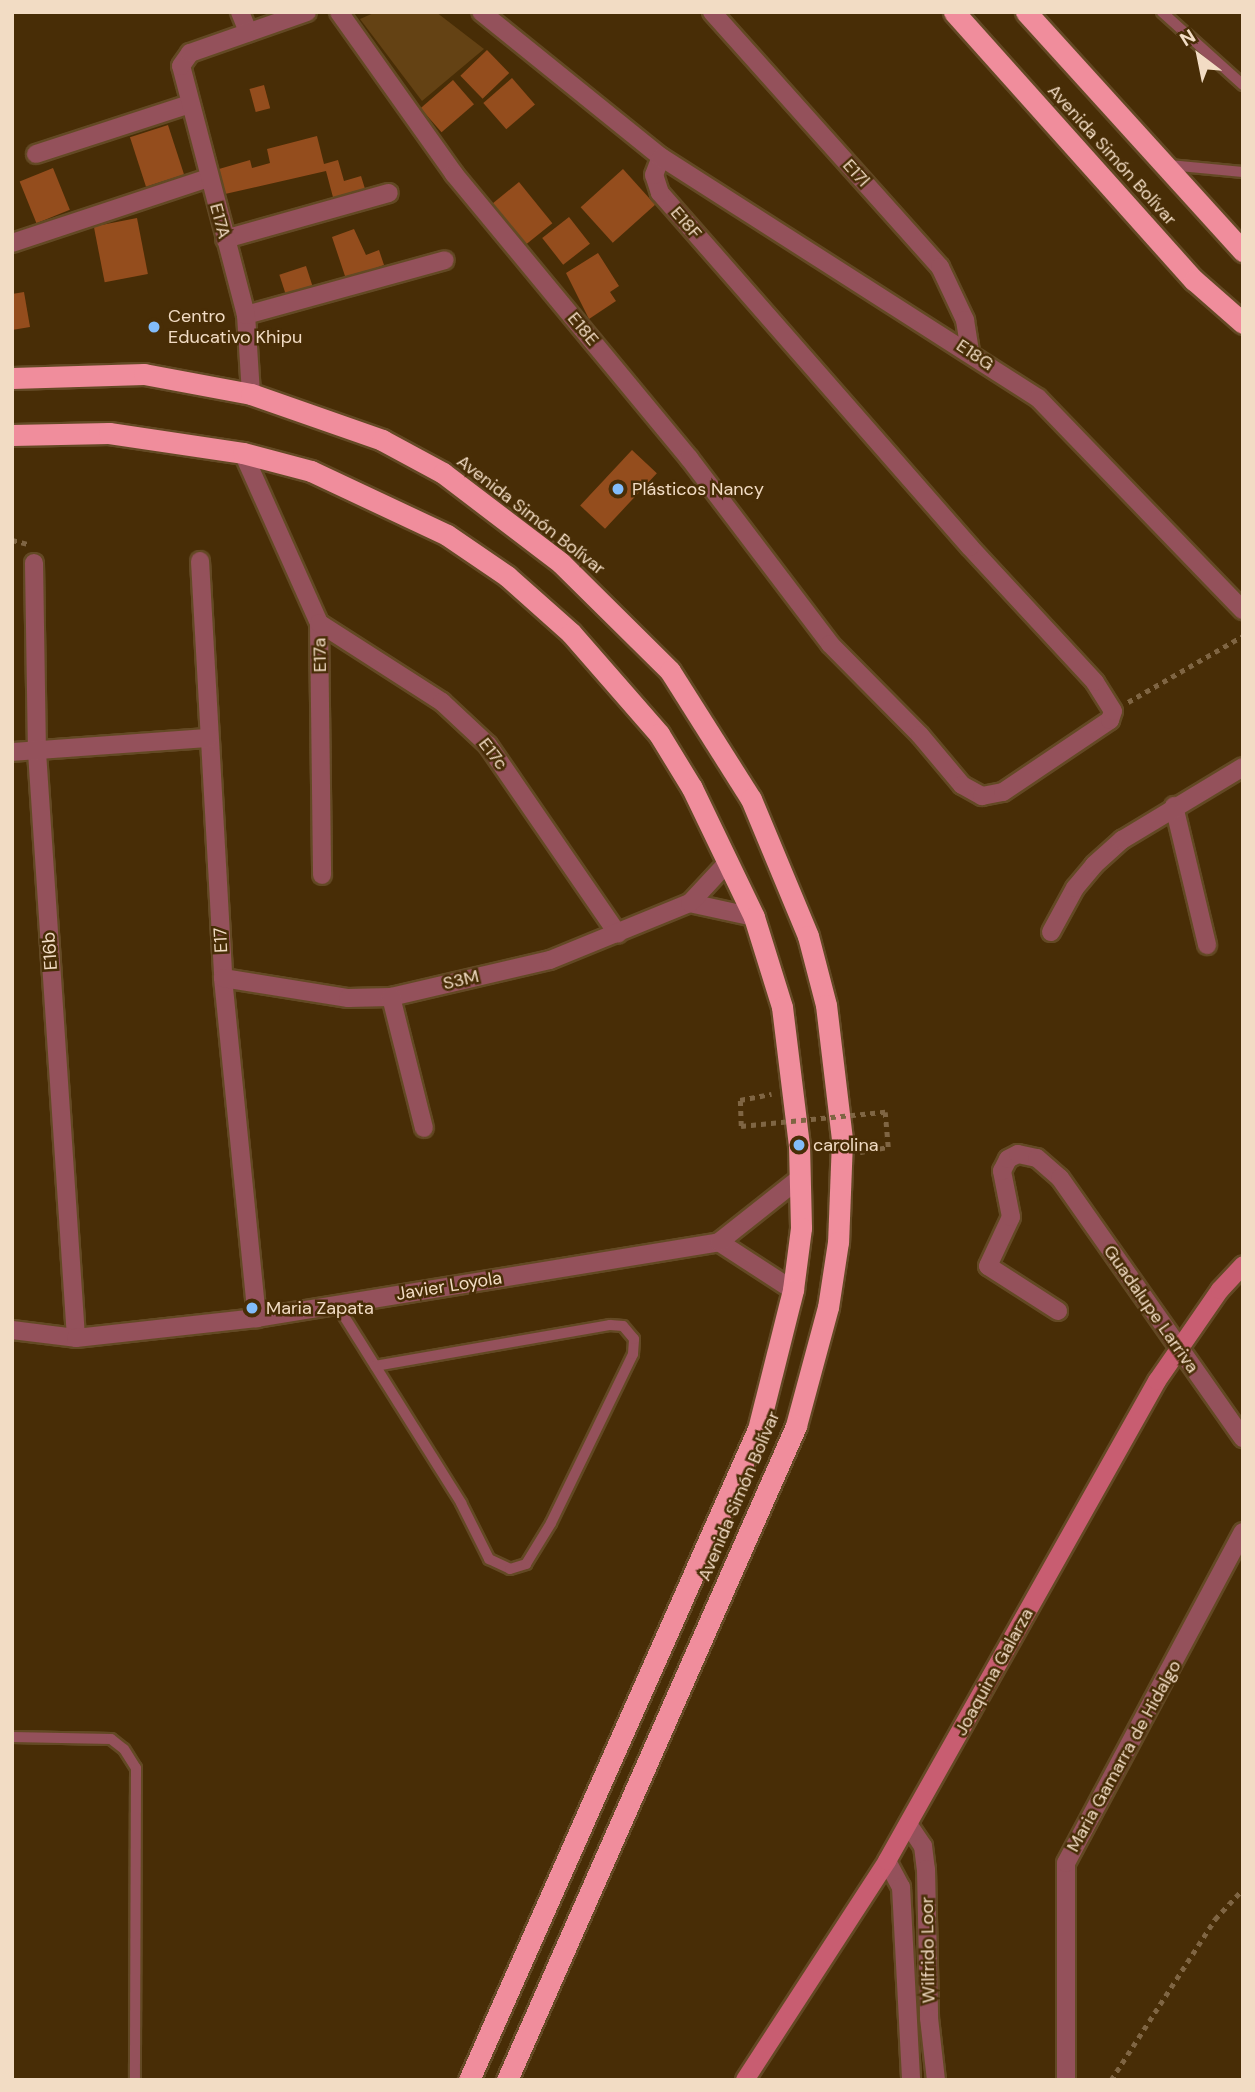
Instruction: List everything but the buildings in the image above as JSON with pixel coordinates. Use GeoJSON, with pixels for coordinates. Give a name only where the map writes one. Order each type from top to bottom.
{"type":"FeatureCollection","features":[{"type":"Feature","properties":{"kind":"highway","name":"Avenida Simón Bolívar"},"geometry":{"type":"LineString","coordinates":[[954,12],[1194,280],[1243,323]]}},
{"type":"Feature","properties":{"kind":"highway","name":"Avenida Simón Bolívar"},"geometry":{"type":"LineString","coordinates":[[1026,12],[1243,251]]}},
{"type":"Feature","properties":{"kind":"highway","name":"Avenida Simón Bolívar"},"geometry":{"type":"LineString","coordinates":[[12,378],[144,374],[251,394],[382,440],[443,474],[561,563],[670,671],[751,799],[808,936],[826,1005],[842,1140],[838,1241],[828,1307],[796,1426],[507,2080]]}},
{"type":"Feature","properties":{"kind":"highway","name":"Avenida Simón Bolívar"},"geometry":{"type":"LineString","coordinates":[[12,435],[109,433],[243,453],[311,471],[447,535],[508,576],[571,633],[659,734],[729,861],[754,917],[782,1007],[801,1177],[801,1228],[793,1290],[758,1429],[469,2080]]}},
{"type":"Feature","properties":{"kind":"street"},"geometry":{"type":"LineString","coordinates":[[240,12],[248,32],[307,12]]}},
{"type":"Feature","properties":{"kind":"street","name":"E18E"},"geometry":{"type":"LineString","coordinates":[[339,12],[454,174],[689,458],[830,644],[920,735],[962,785],[982,796],[1003,792],[1110,720],[1113,711]]}},
{"type":"Feature","properties":{"kind":"street"},"geometry":{"type":"LineString","coordinates":[[481,12],[661,157]]}},
{"type":"Feature","properties":{"kind":"street","name":"E17l"},"geometry":{"type":"LineString","coordinates":[[712,12],[940,267],[965,320],[970,351]]}},
{"type":"Feature","properties":{"kind":"street","name":"E17A"},"geometry":{"type":"LineString","coordinates":[[248,32],[190,53],[181,66],[208,178],[246,315],[251,394]]}},
{"type":"Feature","properties":{"kind":"street"},"geometry":{"type":"LineString","coordinates":[[36,154],[190,104]]}},
{"type":"Feature","properties":{"kind":"street","name":"E18G"},"geometry":{"type":"LineString","coordinates":[[661,157],[970,351],[1038,398],[1243,610]]}},
{"type":"Feature","properties":{"kind":"street","name":"E18F"},"geometry":{"type":"LineString","coordinates":[[661,157],[654,174],[660,193],[890,455],[1096,682],[1113,711]]}},
{"type":"Feature","properties":{"kind":"street"},"geometry":{"type":"LineString","coordinates":[[12,243],[208,178]]}},
{"type":"Feature","properties":{"kind":"street"},"geometry":{"type":"LineString","coordinates":[[225,239],[389,194]]}},
{"type":"Feature","properties":{"kind":"street"},"geometry":{"type":"LineString","coordinates":[[246,315],[445,260]]}},
{"type":"Feature","properties":{"kind":"street","name":"E17a"},"geometry":{"type":"LineString","coordinates":[[243,453],[319,623],[322,874]]}},
{"type":"Feature","properties":{"kind":"street","name":"E17"},"geometry":{"type":"LineString","coordinates":[[200,561],[223,978],[257,1318]]}},
{"type":"Feature","properties":{"kind":"street","name":"E16b"},"geometry":{"type":"LineString","coordinates":[[34,564],[37,752],[76,1338]]}},
{"type":"Feature","properties":{"kind":"street","name":"E17c"},"geometry":{"type":"LineString","coordinates":[[319,623],[442,702],[488,745],[618,934]]}},
{"type":"Feature","properties":{"kind":"street"},"geometry":{"type":"LineString","coordinates":[[12,752],[209,738]]}},
{"type":"Feature","properties":{"kind":"street"},"geometry":{"type":"LineString","coordinates":[[1051,932],[1075,888],[1094,865],[1174,806],[1243,767]]}},
{"type":"Feature","properties":{"kind":"street"},"geometry":{"type":"LineString","coordinates":[[1174,806],[1207,945]]}},
{"type":"Feature","properties":{"kind":"street","name":"S3M"},"geometry":{"type":"LineString","coordinates":[[223,978],[348,998],[391,996],[550,960],[690,903],[729,861]]}},
{"type":"Feature","properties":{"kind":"street"},"geometry":{"type":"LineString","coordinates":[[690,903],[754,917]]}},
{"type":"Feature","properties":{"kind":"street"},"geometry":{"type":"LineString","coordinates":[[391,996],[424,1128]]}},
{"type":"Feature","properties":{"kind":"street","name":"Guadalupe Larriva"},"geometry":{"type":"LineString","coordinates":[[1058,1311],[988,1266],[1011,1217],[1002,1171],[1008,1158],[1027,1154],[1060,1178],[1177,1348],[1243,1438]]}},
{"type":"Feature","properties":{"kind":"street","name":"Javier Loyola"},"geometry":{"type":"LineString","coordinates":[[12,1330],[76,1338],[257,1318],[719,1242],[801,1177]]}},
{"type":"Feature","properties":{"kind":"street"},"geometry":{"type":"LineString","coordinates":[[719,1242],[793,1290]]}},
{"type":"Feature","properties":{"kind":"street","name":"Joaquina Galarza"},"geometry":{"type":"LineString","coordinates":[[745,2080],[887,1861],[1177,1348],[1243,1265]]}},
{"type":"Feature","properties":{"kind":"street","name":"Maria Gamarra de Hidalgo"},"geometry":{"type":"LineString","coordinates":[[1066,2080],[1066,1863],[1243,1532]]}},
{"type":"Feature","properties":{"kind":"street","name":"Wilfrido Loor"},"geometry":{"type":"LineString","coordinates":[[908,1824],[923,1846],[926,1869],[929,2018],[936,2080]]}},
{"type":"Feature","properties":{"kind":"street","name":"Wilfrido Loor"},"geometry":{"type":"LineString","coordinates":[[887,1861],[901,1887],[911,2080]]}},
{"type":"Feature","properties":{"kind":"lane"},"geometry":{"type":"LineString","coordinates":[[1162,12],[1243,85]]}},
{"type":"Feature","properties":{"kind":"lane"},"geometry":{"type":"LineString","coordinates":[[1163,165],[1243,172]]}},
{"type":"Feature","properties":{"kind":"lane"},"geometry":{"type":"LineString","coordinates":[[338,1305],[461,1503],[489,1559],[510,1569],[526,1564],[551,1523],[633,1354],[634,1339],[623,1326],[610,1325],[376,1366]]}},
{"type":"Feature","properties":{"kind":"lane"},"geometry":{"type":"LineString","coordinates":[[12,1737],[111,1739],[124,1749],[136,1768],[135,2080]]}},
{"type":"Feature","properties":{"kind":"path"},"geometry":{"type":"LineString","coordinates":[[1113,711],[1243,636]]}},
{"type":"Feature","properties":{"kind":"path"},"geometry":{"type":"LineString","coordinates":[[792,1089],[740,1100],[741,1126],[885,1112],[888,1147]]}},
{"type":"Feature","properties":{"kind":"path"},"geometry":{"type":"LineString","coordinates":[[1111,2080],[1215,1919],[1243,1889]]}},
{"type":"Feature","properties":{"kind":"shaded area"},"geometry":{"type":"Polygon","coordinates":[[[376,12],[436,12],[484,49],[422,101],[360,19],[376,12]]]}},
{"type":"Feature","properties":{"kind":"place","name":"Centro Educativo Khipu"},"geometry":{"type":"Point","coordinates":[154,327]}},
{"type":"Feature","properties":{"kind":"place","name":"Plásticos Nancy"},"geometry":{"type":"Point","coordinates":[618,489]}},
{"type":"Feature","properties":{"kind":"place","name":"carolina"},"geometry":{"type":"Point","coordinates":[799,1145]}},
{"type":"Feature","properties":{"kind":"place","name":"Maria Zapata"},"geometry":{"type":"Point","coordinates":[252,1308]}}]}
